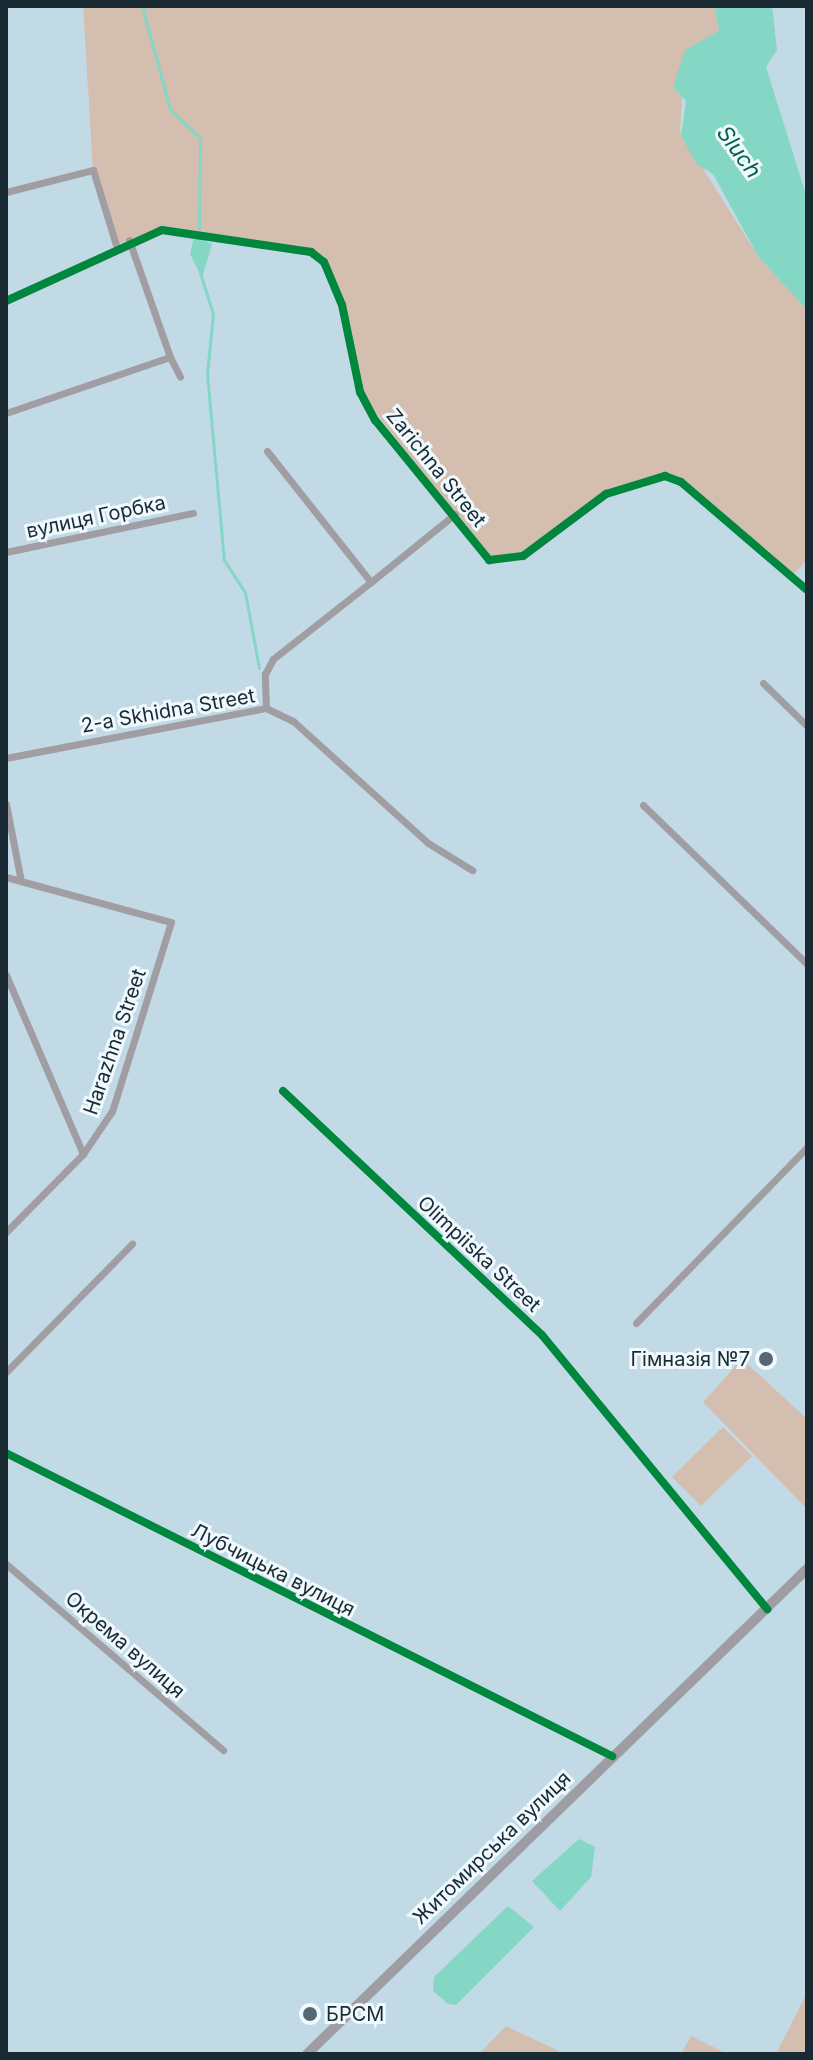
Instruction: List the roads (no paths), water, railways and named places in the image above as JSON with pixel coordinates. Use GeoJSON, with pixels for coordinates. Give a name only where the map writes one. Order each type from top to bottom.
{"type":"FeatureCollection","features":[{"type":"Feature","properties":{"kind":"main road","name":"Житомирська вулиця"},"geometry":{"type":"LineString","coordinates":[[307,2054],[807,1569]]}},
{"type":"Feature","properties":{"kind":"street"},"geometry":{"type":"LineString","coordinates":[[6,192],[93,170],[116,245]]}},
{"type":"Feature","properties":{"kind":"street","name":"Zarichna Street"},"geometry":{"type":"LineString","coordinates":[[6,301],[116,245],[178,230],[288,245],[324,262],[367,406],[489,560],[523,556],[606,494],[665,476],[681,482],[807,590]]}},
{"type":"Feature","properties":{"kind":"street"},"geometry":{"type":"LineString","coordinates":[[129,240],[180,377]]}},
{"type":"Feature","properties":{"kind":"street"},"geometry":{"type":"LineString","coordinates":[[6,413],[170,357]]}},
{"type":"Feature","properties":{"kind":"street"},"geometry":{"type":"LineString","coordinates":[[267,451],[371,582]]}},
{"type":"Feature","properties":{"kind":"street","name":"вулиця Горбка"},"geometry":{"type":"LineString","coordinates":[[6,552],[193,513]]}},
{"type":"Feature","properties":{"kind":"street"},"geometry":{"type":"LineString","coordinates":[[266,708],[265,674],[273,659],[455,514]]}},
{"type":"Feature","properties":{"kind":"street"},"geometry":{"type":"LineString","coordinates":[[763,683],[807,726]]}},
{"type":"Feature","properties":{"kind":"street","name":"2-a Skhidna Street"},"geometry":{"type":"LineString","coordinates":[[6,758],[266,708],[293,721],[428,843],[472,870]]}},
{"type":"Feature","properties":{"kind":"street"},"geometry":{"type":"LineString","coordinates":[[6,804],[21,881],[6,877]]}},
{"type":"Feature","properties":{"kind":"street"},"geometry":{"type":"LineString","coordinates":[[643,805],[807,964]]}},
{"type":"Feature","properties":{"kind":"street","name":"Harazhna Street"},"geometry":{"type":"LineString","coordinates":[[6,1232],[83,1154],[112,1111],[171,922],[21,881]]}},
{"type":"Feature","properties":{"kind":"street"},"geometry":{"type":"LineString","coordinates":[[6,975],[83,1154]]}},
{"type":"Feature","properties":{"kind":"street","name":"Olimpiiska Street"},"geometry":{"type":"LineString","coordinates":[[283,1091],[542,1335],[767,1609]]}},
{"type":"Feature","properties":{"kind":"street"},"geometry":{"type":"LineString","coordinates":[[636,1323],[807,1147]]}},
{"type":"Feature","properties":{"kind":"street"},"geometry":{"type":"LineString","coordinates":[[6,1372],[132,1244]]}},
{"type":"Feature","properties":{"kind":"street","name":"Лубчицька вулиця"},"geometry":{"type":"LineString","coordinates":[[7,1456],[612,1756]]}},
{"type":"Feature","properties":{"kind":"street","name":"Окрема вулиця"},"geometry":{"type":"LineString","coordinates":[[6,1564],[223,1750]]}},
{"type":"Feature","properties":{"kind":"water","name":"Sluch"},"geometry":{"type":"Polygon","coordinates":[[[714,6],[772,6],[777,50],[766,67],[807,198],[807,310],[758,256],[713,174],[697,164],[681,136],[686,101],[673,87],[685,50],[719,31],[714,6]]]}},
{"type":"Feature","properties":{"kind":"water"},"geometry":{"type":"Polygon","coordinates":[[[194,236],[212,244],[202,278],[190,254],[194,236]]]}},
{"type":"Feature","properties":{"kind":"water"},"geometry":{"type":"Polygon","coordinates":[[[579,1839],[595,1847],[591,1877],[560,1911],[532,1881],[579,1839]]]}},
{"type":"Feature","properties":{"kind":"water"},"geometry":{"type":"Polygon","coordinates":[[[508,1906],[534,1927],[456,2005],[448,2004],[433,1991],[434,1977],[508,1906]]]}},
{"type":"Feature","properties":{"kind":"waterway"},"geometry":{"type":"LineString","coordinates":[[142,6],[170,109],[200,138],[199,228]]}},
{"type":"Feature","properties":{"kind":"waterway"},"geometry":{"type":"LineString","coordinates":[[200,273],[213,314],[207,374],[224,560],[245,592],[259,668]]}},
{"type":"Feature","properties":{"kind":"place","name":"Гімназія №7"},"geometry":{"type":"Point","coordinates":[766,1359]}},
{"type":"Feature","properties":{"kind":"place","name":"БРСМ"},"geometry":{"type":"Point","coordinates":[310,2014]}}]}
